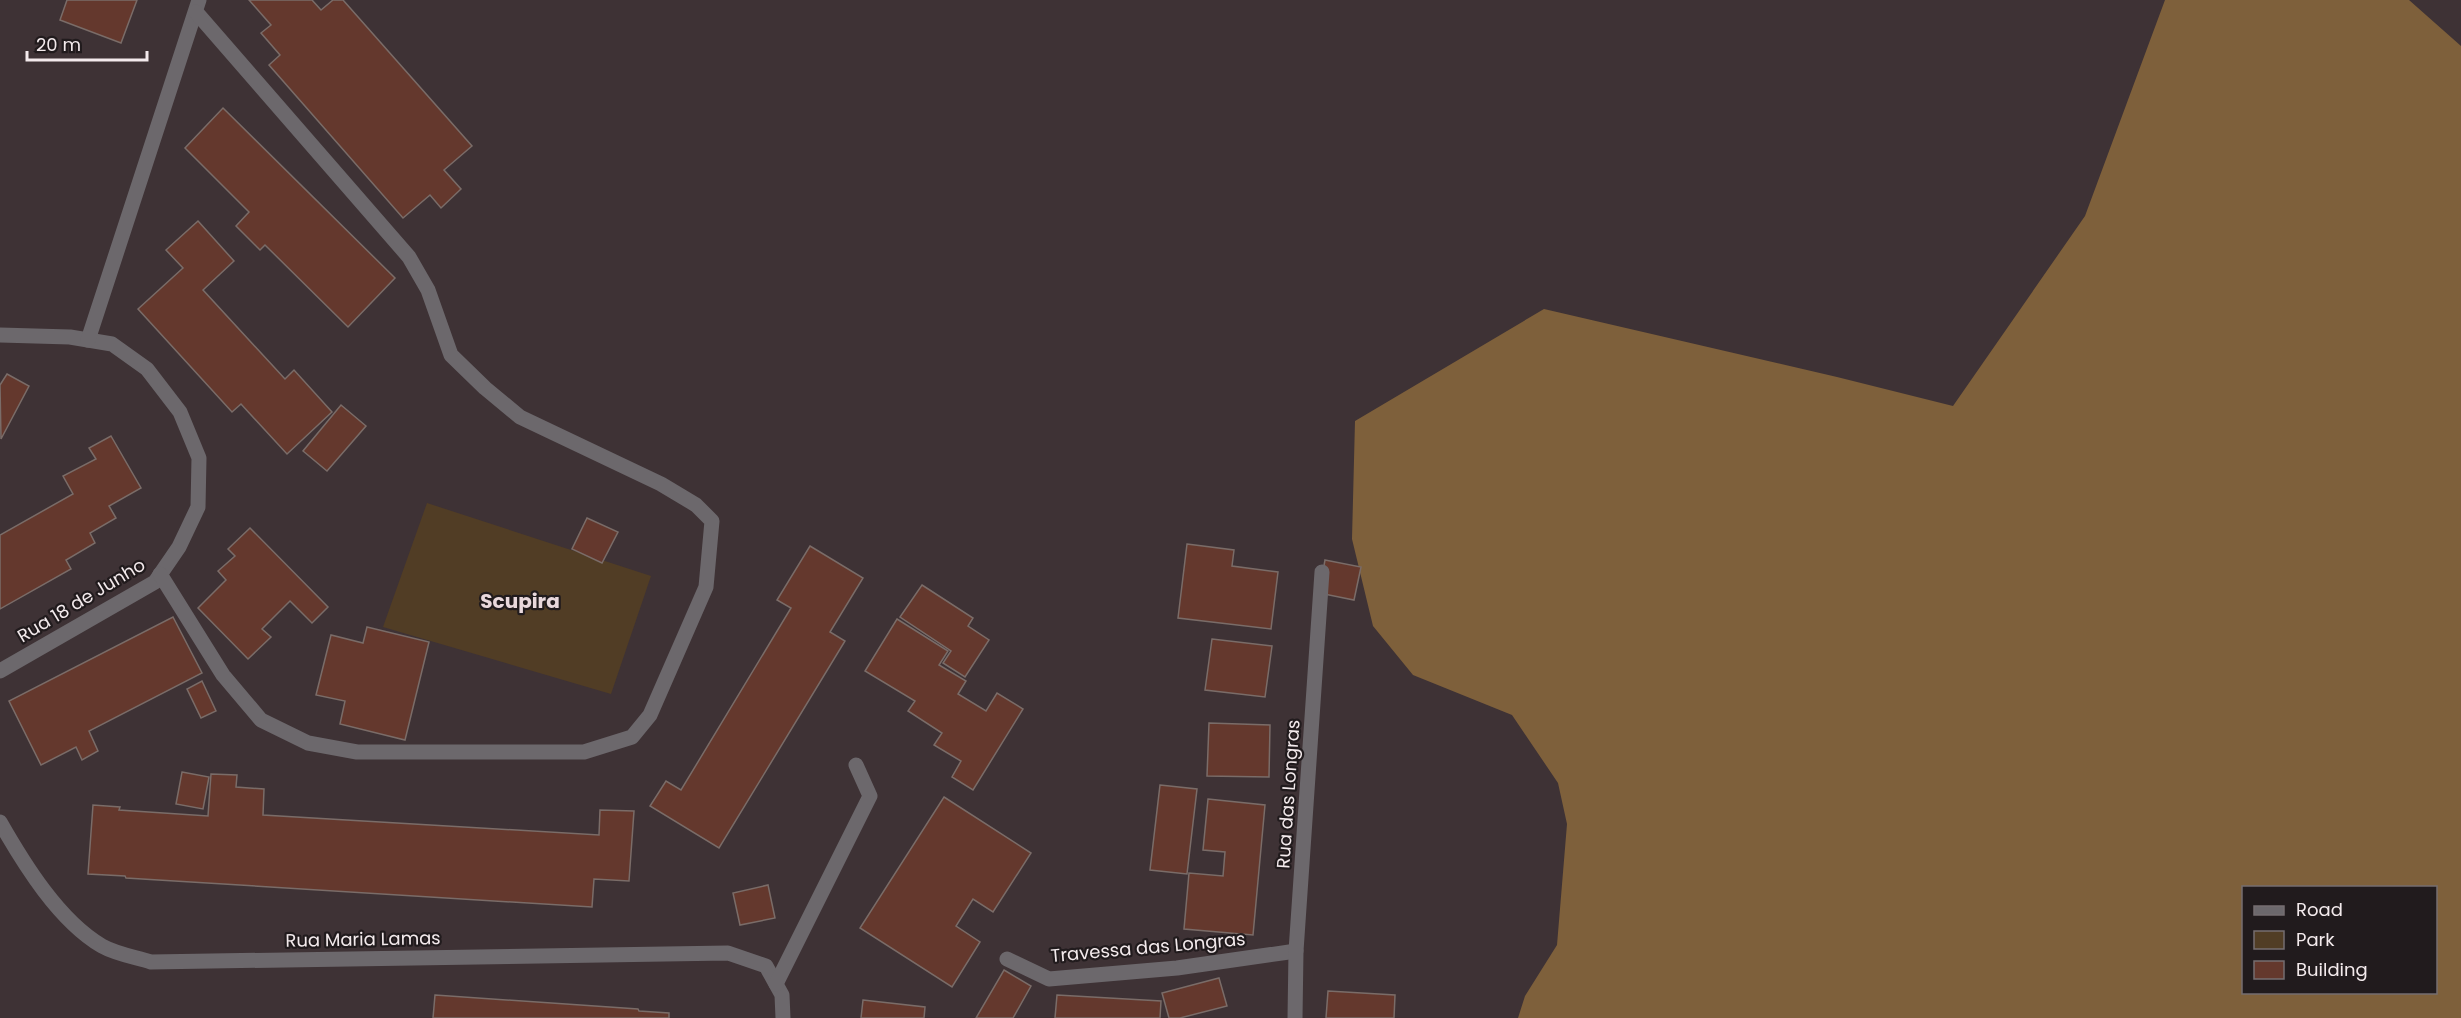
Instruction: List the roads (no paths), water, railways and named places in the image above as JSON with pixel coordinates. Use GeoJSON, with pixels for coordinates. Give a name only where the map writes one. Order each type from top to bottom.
{"type":"FeatureCollection","features":[{"type":"Feature","properties":{"kind":"street"},"geometry":{"type":"LineString","coordinates":[[88,340],[198,6]]}},
{"type":"Feature","properties":{"kind":"street"},"geometry":{"type":"LineString","coordinates":[[160,574],[223,675],[261,720],[308,743],[357,753],[584,752],[632,737],[650,716],[706,587],[711,521],[696,505],[661,484],[520,417],[450,355],[428,290],[409,258],[198,6]]}},
{"type":"Feature","properties":{"kind":"street","name":"Rua 18 de Junho"},"geometry":{"type":"LineString","coordinates":[[0,335],[70,337],[112,345],[147,369],[180,412],[199,458],[198,507],[179,547],[155,582],[0,671]]}},
{"type":"Feature","properties":{"kind":"street","name":"Rua das Longras"},"geometry":{"type":"LineString","coordinates":[[1295,1018],[1296,951],[1322,572]]}},
{"type":"Feature","properties":{"kind":"street"},"geometry":{"type":"LineString","coordinates":[[783,1018],[782,995],[776,984],[870,796],[856,765]]}},
{"type":"Feature","properties":{"kind":"street","name":"Rua Maria Lamas"},"geometry":{"type":"LineString","coordinates":[[0,822],[20,856],[68,918],[103,946],[151,962],[728,953],[766,966],[776,984]]}},
{"type":"Feature","properties":{"kind":"street","name":"Travessa das Longras"},"geometry":{"type":"LineString","coordinates":[[1007,959],[1049,979],[1177,968],[1296,951]]}},
{"type":"Feature","properties":{"kind":"district","name":"Scupira"},"geometry":{"type":"Point","coordinates":[520,601]}}]}
